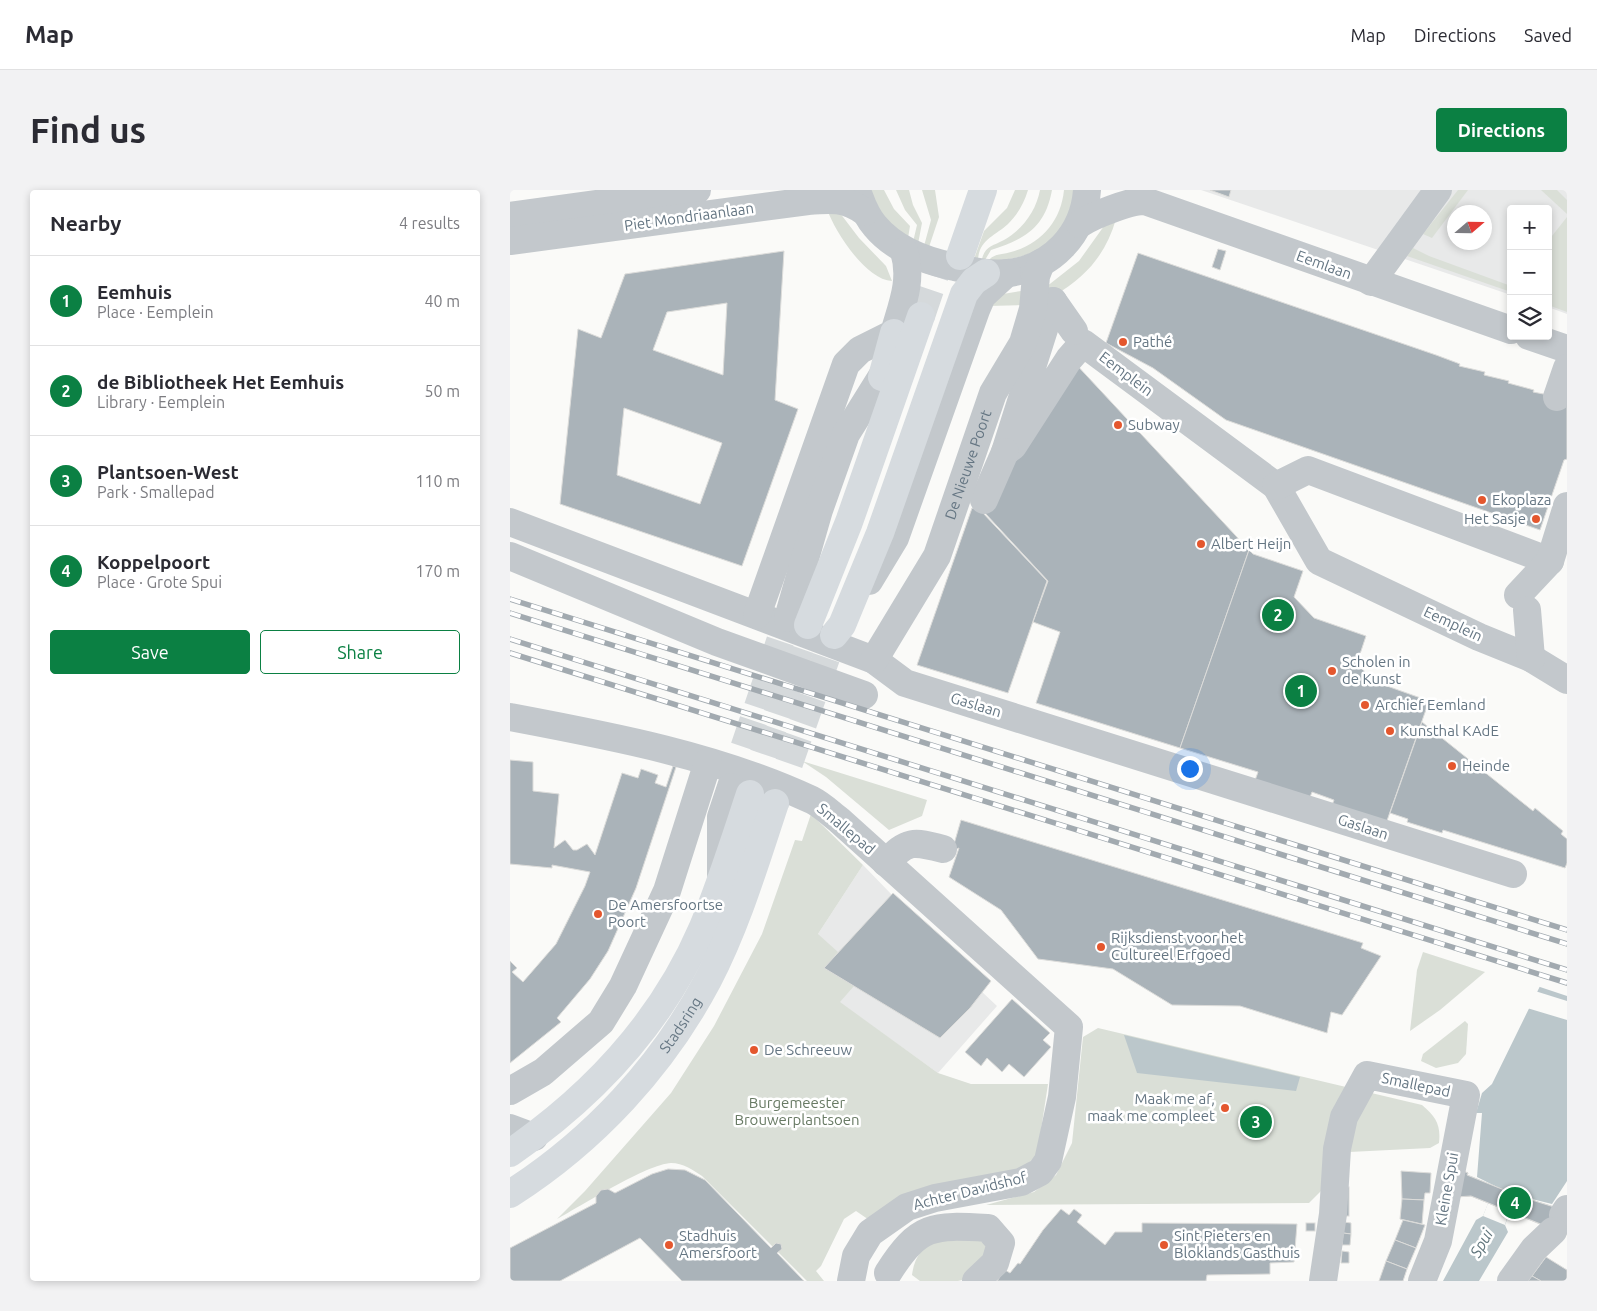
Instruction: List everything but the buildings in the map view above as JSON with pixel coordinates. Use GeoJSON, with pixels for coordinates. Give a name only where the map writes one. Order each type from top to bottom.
{"type":"FeatureCollection","features":[{"type":"Feature","properties":{"kind":"main road"},"geometry":{"type":"LineString","coordinates":[[965,190],[952,254],[982,190]]}},
{"type":"Feature","properties":{"kind":"main road"},"geometry":{"type":"LineString","coordinates":[[894,333],[884,373],[833,516],[798,622],[849,522],[929,318],[865,528],[838,630],[880,533],[964,294],[974,281],[997,273]]}},
{"type":"Feature","properties":{"kind":"main road","name":"Stadsring"},"geometry":{"type":"LineString","coordinates":[[510,1153],[518,1136],[570,1109],[643,1030],[683,967],[702,928],[721,879],[740,791]]}},
{"type":"Feature","properties":{"kind":"main road","name":"Stadsring"},"geometry":{"type":"LineString","coordinates":[[510,1194],[552,1165],[587,1135],[623,1100],[661,1055],[708,980],[724,944],[776,803]]}},
{"type":"Feature","properties":{"kind":"street","name":"Piet Mondriaanlaan"},"geometry":{"type":"LineString","coordinates":[[510,241],[580,210],[697,190]]}},
{"type":"Feature","properties":{"kind":"street"},"geometry":{"type":"LineString","coordinates":[[861,201],[887,238],[904,251],[943,265],[997,273],[1025,270],[1041,263],[1063,247],[1080,224],[1086,204],[1087,190]]}},
{"type":"Feature","properties":{"kind":"street"},"geometry":{"type":"LineString","coordinates":[[1371,282],[1438,190]]}},
{"type":"Feature","properties":{"kind":"street","name":"Eemlaan"},"geometry":{"type":"LineString","coordinates":[[1080,224],[1092,215],[1124,207],[1129,195],[1507,329]]}},
{"type":"Feature","properties":{"kind":"street","name":"Piet Mondriaanlaan"},"geometry":{"type":"LineString","coordinates":[[510,216],[580,210],[818,200],[861,201]]}},
{"type":"Feature","properties":{"kind":"street"},"geometry":{"type":"LineString","coordinates":[[757,616],[846,364],[860,350],[894,333],[908,286],[908,263],[904,251]]}},
{"type":"Feature","properties":{"kind":"street","name":"De Nieuwe Poort"},"geometry":{"type":"LineString","coordinates":[[874,660],[937,556],[993,393],[1022,343],[1033,309],[1036,276],[1041,263]]}},
{"type":"Feature","properties":{"kind":"street","name":"Eemplein"},"geometry":{"type":"LineString","coordinates":[[984,500],[1005,452],[1053,301],[1074,331]]}},
{"type":"Feature","properties":{"kind":"street"},"geometry":{"type":"LineString","coordinates":[[1541,340],[1567,349]]}},
{"type":"Feature","properties":{"kind":"street","name":"Eemplein"},"geometry":{"type":"LineString","coordinates":[[1005,452],[1013,446],[1069,359],[1083,343],[1276,486],[1319,561],[1479,637],[1530,658],[1567,680]]}},
{"type":"Feature","properties":{"kind":"street"},"geometry":{"type":"LineString","coordinates":[[1557,397],[1567,368]]}},
{"type":"Feature","properties":{"kind":"street"},"geometry":{"type":"LineString","coordinates":[[1276,486],[1308,470],[1550,561]]}},
{"type":"Feature","properties":{"kind":"street"},"geometry":{"type":"LineString","coordinates":[[1530,658],[1522,603],[1550,561],[1567,506]]}},
{"type":"Feature","properties":{"kind":"street","name":"Gaslaan"},"geometry":{"type":"LineString","coordinates":[[510,522],[874,660],[905,683],[1513,874]]}},
{"type":"Feature","properties":{"kind":"street"},"geometry":{"type":"LineString","coordinates":[[510,556],[717,642],[864,695]]}},
{"type":"Feature","properties":{"kind":"street","name":"Smallepad"},"geometry":{"type":"LineString","coordinates":[[510,717],[627,740],[708,762],[813,801],[840,820],[1069,1027]]}},
{"type":"Feature","properties":{"kind":"street"},"geometry":{"type":"LineString","coordinates":[[510,1091],[543,1072],[601,1022],[623,986],[667,891],[708,762]]}},
{"type":"Feature","properties":{"kind":"street"},"geometry":{"type":"LineString","coordinates":[[886,863],[899,848],[919,842],[943,849]]}},
{"type":"Feature","properties":{"kind":"street","name":"Achter Davidshof"},"geometry":{"type":"LineString","coordinates":[[854,1268],[870,1233],[907,1207],[935,1198],[1021,1182],[1040,1172],[1048,1161],[1062,1097],[1069,1027]]}},
{"type":"Feature","properties":{"kind":"street","name":"Smallepad"},"geometry":{"type":"LineString","coordinates":[[1323,1281],[1333,1214],[1337,1149],[1344,1117],[1367,1074],[1466,1095]]}},
{"type":"Feature","properties":{"kind":"street","name":"Kleine Spui"},"geometry":{"type":"LineString","coordinates":[[1422,1281],[1438,1241],[1466,1095]]}},
{"type":"Feature","properties":{"kind":"street"},"geometry":{"type":"LineString","coordinates":[[1511,1281],[1561,1218]]}},
{"type":"Feature","properties":{"kind":"street"},"geometry":{"type":"LineString","coordinates":[[854,1268],[894,1277],[910,1243],[933,1228],[988,1228],[1001,1244],[995,1263],[976,1281]]}},
{"type":"Feature","properties":{"kind":"shaded area"},"geometry":{"type":"Polygon","coordinates":[[[1201,190],[1567,190],[1567,314],[1552,308],[1552,205],[1507,205],[1507,294],[1201,190]]]}},
{"type":"Feature","properties":{"kind":"shaded area"},"geometry":{"type":"Polygon","coordinates":[[[863,865],[892,895],[991,981],[982,992],[997,1006],[938,1073],[839,1002],[824,968],[818,934],[863,865]]]}},
{"type":"Feature","properties":{"kind":"green space"},"geometry":{"type":"Polygon","coordinates":[[[869,190],[884,190],[894,209],[910,226],[908,238],[883,218],[869,190]]]}},
{"type":"Feature","properties":{"kind":"green space"},"geometry":{"type":"Polygon","coordinates":[[[896,190],[909,190],[913,205],[922,223],[918,244],[913,242],[917,225],[905,210],[896,190]]]}},
{"type":"Feature","properties":{"kind":"green space"},"geometry":{"type":"Polygon","coordinates":[[[922,190],[935,190],[939,217],[929,247],[924,246],[931,220],[922,190]]]}},
{"type":"Feature","properties":{"kind":"green space"},"geometry":{"type":"Polygon","coordinates":[[[1015,190],[1028,190],[1020,208],[1008,224],[985,242],[979,252],[978,259],[974,259],[984,231],[1007,208],[1015,190]]]}},
{"type":"Feature","properties":{"kind":"green space"},"geometry":{"type":"Polygon","coordinates":[[[1040,190],[1052,190],[1049,203],[1039,223],[1023,236],[991,250],[985,260],[982,259],[987,249],[1011,236],[1023,225],[1032,212],[1040,190]]]}},
{"type":"Feature","properties":{"kind":"green space"},"geometry":{"type":"Polygon","coordinates":[[[1064,190],[1075,190],[1072,207],[1066,222],[1058,234],[1047,244],[1035,251],[1006,259],[989,260],[996,255],[1008,253],[1032,243],[1048,230],[1059,212],[1064,190]]]}},
{"type":"Feature","properties":{"kind":"green space"},"geometry":{"type":"Polygon","coordinates":[[[1458,190],[1468,190],[1457,205],[1447,205],[1447,218],[1432,238],[1423,234],[1458,190]]]}},
{"type":"Feature","properties":{"kind":"green space"},"geometry":{"type":"Polygon","coordinates":[[[1541,190],[1557,190],[1567,200],[1567,214],[1541,190]]]}},
{"type":"Feature","properties":{"kind":"green space"},"geometry":{"type":"Polygon","coordinates":[[[827,209],[840,213],[859,238],[886,266],[892,281],[882,279],[862,264],[844,242],[827,209]]]}},
{"type":"Feature","properties":{"kind":"green space"},"geometry":{"type":"Polygon","coordinates":[[[1567,217],[1567,312],[1552,306],[1552,236],[1567,217]]]}},
{"type":"Feature","properties":{"kind":"green space"},"geometry":{"type":"Polygon","coordinates":[[[1116,219],[1107,243],[1085,272],[1055,295],[1046,287],[1079,261],[1104,226],[1116,219]]]}},
{"type":"Feature","properties":{"kind":"green space"},"geometry":{"type":"Polygon","coordinates":[[[1413,248],[1429,256],[1507,285],[1507,291],[1407,256],[1413,248]]]}},
{"type":"Feature","properties":{"kind":"green space"},"geometry":{"type":"Polygon","coordinates":[[[1021,291],[1024,305],[988,306],[1003,294],[1021,291]]]}},
{"type":"Feature","properties":{"kind":"green space"},"geometry":{"type":"Polygon","coordinates":[[[802,761],[927,800],[922,816],[889,830],[826,777],[802,761]]]}},
{"type":"Feature","properties":{"kind":"green space","name":"Burgemeester Brouwerplantsoen"},"geometry":{"type":"Polygon","coordinates":[[[811,814],[863,865],[818,934],[838,952],[824,968],[854,986],[840,1002],[938,1073],[971,1084],[1048,1084],[1039,1143],[1040,1152],[1022,1169],[872,1222],[856,1211],[844,1219],[821,1266],[816,1271],[824,1281],[807,1281],[702,1176],[680,1164],[671,1163],[646,1170],[557,1219],[585,1191],[671,1093],[714,1026],[762,934],[795,840],[802,841],[811,814]]]}},
{"type":"Feature","properties":{"kind":"green space"},"geometry":{"type":"Polygon","coordinates":[[[1423,952],[1485,972],[1440,1010],[1410,1031],[1417,970],[1423,952]]]}},
{"type":"Feature","properties":{"kind":"green space"},"geometry":{"type":"Polygon","coordinates":[[[1465,1021],[1468,1024],[1466,1054],[1458,1063],[1436,1068],[1421,1061],[1423,1054],[1465,1021]]]}},
{"type":"Feature","properties":{"kind":"green space"},"geometry":{"type":"Polygon","coordinates":[[[1098,1028],[1422,1105],[1431,1113],[1438,1126],[1439,1143],[1430,1148],[1329,1153],[1326,1186],[1309,1203],[986,1205],[1034,1192],[1056,1175],[1072,1143],[1083,1037],[1098,1028]]]}},
{"type":"Feature","properties":{"kind":"green space"},"geometry":{"type":"Polygon","coordinates":[[[979,1236],[988,1244],[986,1260],[966,1279],[958,1281],[920,1281],[912,1275],[915,1262],[927,1246],[946,1239],[979,1236]]]}},
{"type":"Feature","properties":{"kind":"water","name":"Spui"},"geometry":{"type":"Polygon","coordinates":[[[1567,931],[1567,1181],[1552,1204],[1516,1195],[1505,1225],[1508,1232],[1479,1281],[1443,1281],[1476,1220],[1483,1216],[1495,1186],[1477,1177],[1482,1113],[1476,1113],[1482,1093],[1492,1084],[1567,931]]]}},
{"type":"Feature","properties":{"kind":"water"},"geometry":{"type":"Polygon","coordinates":[[[1124,1035],[1300,1077],[1296,1091],[1137,1073],[1124,1035]]]}},
{"type":"Feature","properties":{"kind":"pier"},"geometry":{"type":"Polygon","coordinates":[[[1567,928],[1567,996],[1537,986],[1567,928]]]}},
{"type":"Feature","properties":{"kind":"pier"},"geometry":{"type":"Polygon","coordinates":[[[1535,991],[1567,1001],[1567,1020],[1527,1008],[1535,991]]]}},
{"type":"Feature","properties":{"kind":"pier"},"geometry":{"type":"Polygon","coordinates":[[[1488,1203],[1509,1212],[1505,1225],[1483,1216],[1488,1203]]]}},
{"type":"Feature","properties":{"kind":"tunnel"},"geometry":{"type":"LineString","coordinates":[[921,316],[943,251]]}},
{"type":"Feature","properties":{"kind":"tunnel"},"geometry":{"type":"LineString","coordinates":[[731,787],[788,618]]}},
{"type":"Feature","properties":{"kind":"tunnel"},"geometry":{"type":"LineString","coordinates":[[750,794],[808,625]]}},
{"type":"Feature","properties":{"kind":"tunnel"},"geometry":{"type":"LineString","coordinates":[[775,803],[834,635]]}},
{"type":"Feature","properties":{"kind":"railway"},"geometry":{"type":"LineString","coordinates":[[510,599],[1567,930]]}},
{"type":"Feature","properties":{"kind":"railway"},"geometry":{"type":"LineString","coordinates":[[510,613],[1567,944]]}},
{"type":"Feature","properties":{"kind":"railway"},"geometry":{"type":"LineString","coordinates":[[510,639],[1567,970]]}},
{"type":"Feature","properties":{"kind":"railway"},"geometry":{"type":"LineString","coordinates":[[510,653],[1567,983]]}},
{"type":"Feature","properties":{"kind":"place","name":"Pathé"},"geometry":{"type":"Point","coordinates":[1123,342]}},
{"type":"Feature","properties":{"kind":"place","name":"Subway"},"geometry":{"type":"Point","coordinates":[1118,425]}},
{"type":"Feature","properties":{"kind":"place","name":"Ekoplaza"},"geometry":{"type":"Point","coordinates":[1482,500]}},
{"type":"Feature","properties":{"kind":"place","name":"Het Sasje"},"geometry":{"type":"Point","coordinates":[1536,519]}},
{"type":"Feature","properties":{"kind":"place","name":"Albert Heijn"},"geometry":{"type":"Point","coordinates":[1201,544]}},
{"type":"Feature","properties":{"kind":"place","name":"de Bibliotheek Het Eemhuis"},"geometry":{"type":"Point","coordinates":[1278,615]}},
{"type":"Feature","properties":{"kind":"place","name":"Scholen in de Kunst"},"geometry":{"type":"Point","coordinates":[1332,671]}},
{"type":"Feature","properties":{"kind":"place","name":"Eemhuis"},"geometry":{"type":"Point","coordinates":[1301,691]}},
{"type":"Feature","properties":{"kind":"place","name":"Archief Eemland"},"geometry":{"type":"Point","coordinates":[1365,705]}},
{"type":"Feature","properties":{"kind":"place","name":"Kunsthal KAdE"},"geometry":{"type":"Point","coordinates":[1390,731]}},
{"type":"Feature","properties":{"kind":"place","name":"Heinde"},"geometry":{"type":"Point","coordinates":[1452,766]}},
{"type":"Feature","properties":{"kind":"place","name":"De Amersfoortse Poort"},"geometry":{"type":"Point","coordinates":[598,914]}},
{"type":"Feature","properties":{"kind":"place","name":"Rijksdienst voor het Cultureel Erfgoed"},"geometry":{"type":"Point","coordinates":[1101,947]}},
{"type":"Feature","properties":{"kind":"place","name":"De Schreeuw"},"geometry":{"type":"Point","coordinates":[754,1050]}},
{"type":"Feature","properties":{"kind":"place","name":"Maak me af, maak me compleet"},"geometry":{"type":"Point","coordinates":[1225,1108]}},
{"type":"Feature","properties":{"kind":"place","name":"Plantsoen-West"},"geometry":{"type":"Point","coordinates":[1256,1122]}},
{"type":"Feature","properties":{"kind":"place","name":"Koppelpoort"},"geometry":{"type":"Point","coordinates":[1515,1203]}},
{"type":"Feature","properties":{"kind":"place","name":"Stadhuis Amersfoort"},"geometry":{"type":"Point","coordinates":[669,1245]}},
{"type":"Feature","properties":{"kind":"place","name":"Sint Pieters en Bloklands Gasthuis"},"geometry":{"type":"Point","coordinates":[1164,1245]}}]}
